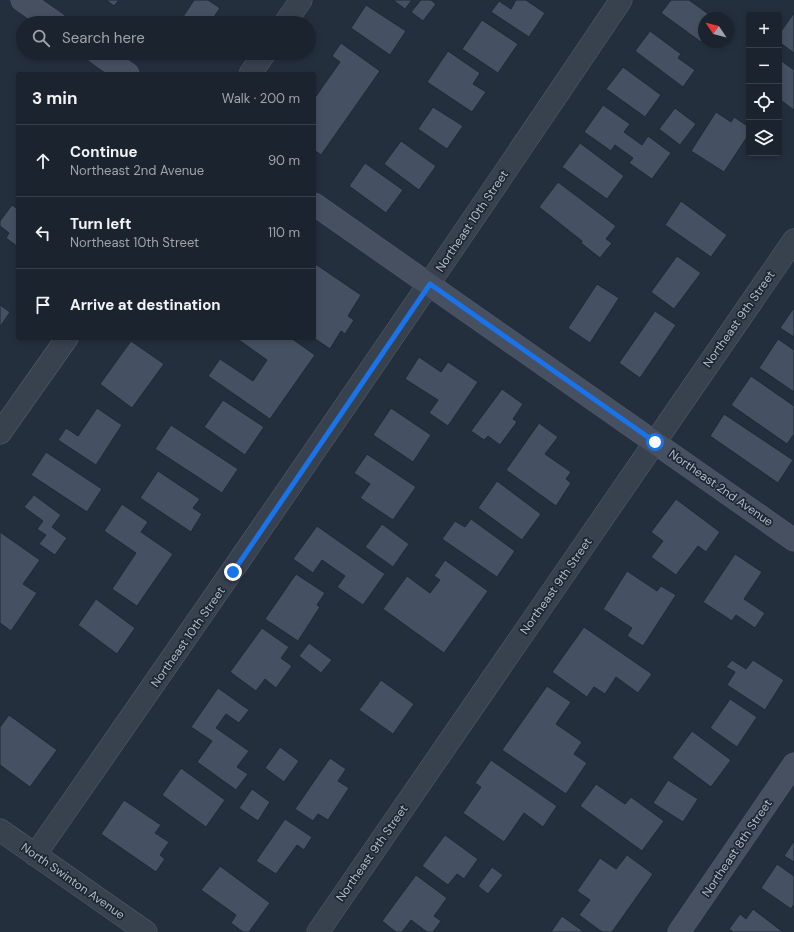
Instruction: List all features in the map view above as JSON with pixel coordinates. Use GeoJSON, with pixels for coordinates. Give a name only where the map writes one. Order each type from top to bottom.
{"type":"FeatureCollection","features":[{"type":"Feature","properties":{"kind":"street"},"geometry":{"type":"LineString","coordinates":[[22,0],[45,16]]}},
{"type":"Feature","properties":{"kind":"street"},"geometry":{"type":"LineString","coordinates":[[290,16],[301,0]]}},
{"type":"Feature","properties":{"kind":"street","name":"Northeast 10th Street"},"geometry":{"type":"LineString","coordinates":[[35,855],[430,284],[621,0]]}},
{"type":"Feature","properties":{"kind":"street"},"geometry":{"type":"LineString","coordinates":[[108,60],[125,72]]}},
{"type":"Feature","properties":{"kind":"street"},"geometry":{"type":"LineString","coordinates":[[251,72],[260,60]]}},
{"type":"Feature","properties":{"kind":"street","name":"Northeast 2nd Avenue"},"geometry":{"type":"LineString","coordinates":[[316,205],[794,540]]}},
{"type":"Feature","properties":{"kind":"street","name":"Northeast 9th Street"},"geometry":{"type":"LineString","coordinates":[[318,932],[794,240]]}},
{"type":"Feature","properties":{"kind":"street"},"geometry":{"type":"LineString","coordinates":[[0,433],[66,340]]}},
{"type":"Feature","properties":{"kind":"street","name":"Northeast 8th Street"},"geometry":{"type":"LineString","coordinates":[[679,932],[794,764]]}},
{"type":"Feature","properties":{"kind":"street","name":"North Swinton Avenue"},"geometry":{"type":"LineString","coordinates":[[0,830],[146,932]]}},
{"type":"Feature","properties":{"kind":"building"},"geometry":{"type":"Polygon","coordinates":[[[106,0],[119,0],[114,6],[106,0]]]}},
{"type":"Feature","properties":{"kind":"building"},"geometry":{"type":"Polygon","coordinates":[[[194,0],[208,0],[220,8],[215,16],[184,16],[194,0]]]}},
{"type":"Feature","properties":{"kind":"building"},"geometry":{"type":"Polygon","coordinates":[[[393,0],[412,0],[405,9],[393,0]]]}},
{"type":"Feature","properties":{"kind":"building"},"geometry":{"type":"Polygon","coordinates":[[[421,0],[431,0],[436,4],[423,21],[411,12],[421,0]]]}},
{"type":"Feature","properties":{"kind":"building"},"geometry":{"type":"Polygon","coordinates":[[[516,0],[526,0],[545,13],[529,37],[491,12],[499,1],[511,9],[516,0]]]}},
{"type":"Feature","properties":{"kind":"building"},"geometry":{"type":"Polygon","coordinates":[[[671,0],[689,0],[706,12],[698,12],[698,40],[661,13],[671,0]]]}},
{"type":"Feature","properties":{"kind":"building"},"geometry":{"type":"Polygon","coordinates":[[[366,5],[406,31],[390,55],[351,28],[366,5]]]}},
{"type":"Feature","properties":{"kind":"building"},"geometry":{"type":"Polygon","coordinates":[[[794,13],[794,53],[782,44],[782,30],[794,13]]]}},
{"type":"Feature","properties":{"kind":"building"},"geometry":{"type":"Polygon","coordinates":[[[482,20],[518,44],[498,73],[462,49],[482,20]]]}},
{"type":"Feature","properties":{"kind":"building"},"geometry":{"type":"Polygon","coordinates":[[[650,31],[681,54],[678,58],[695,70],[683,87],[635,51],[650,31]]]}},
{"type":"Feature","properties":{"kind":"building"},"geometry":{"type":"Polygon","coordinates":[[[341,43],[380,71],[321,155],[316,151],[316,96],[340,62],[332,56],[341,43]]]}},
{"type":"Feature","properties":{"kind":"building"},"geometry":{"type":"Polygon","coordinates":[[[448,51],[480,73],[473,84],[486,92],[472,112],[427,82],[448,51]]]}},
{"type":"Feature","properties":{"kind":"building"},"geometry":{"type":"Polygon","coordinates":[[[782,61],[794,70],[794,110],[782,101],[782,61]]]}},
{"type":"Feature","properties":{"kind":"building"},"geometry":{"type":"Polygon","coordinates":[[[623,67],[661,95],[645,117],[606,89],[623,67]]]}},
{"type":"Feature","properties":{"kind":"building"},"geometry":{"type":"Polygon","coordinates":[[[603,105],[630,124],[624,132],[642,145],[648,136],[671,153],[652,179],[629,163],[633,158],[615,145],[611,151],[584,132],[603,105]]]}},
{"type":"Feature","properties":{"kind":"building"},"geometry":{"type":"Polygon","coordinates":[[[433,107],[463,126],[447,149],[418,129],[433,107]]]}},
{"type":"Feature","properties":{"kind":"building"},"geometry":{"type":"Polygon","coordinates":[[[675,108],[696,124],[680,145],[659,129],[675,108]]]}},
{"type":"Feature","properties":{"kind":"building"},"geometry":{"type":"Polygon","coordinates":[[[716,112],[731,122],[734,117],[746,125],[746,139],[724,172],[691,151],[716,112]]]}},
{"type":"Feature","properties":{"kind":"building"},"geometry":{"type":"Polygon","coordinates":[[[401,141],[436,166],[419,190],[384,164],[401,141]]]}},
{"type":"Feature","properties":{"kind":"building"},"geometry":{"type":"Polygon","coordinates":[[[580,143],[624,176],[607,199],[562,167],[580,143]]]}},
{"type":"Feature","properties":{"kind":"building"},"geometry":{"type":"Polygon","coordinates":[[[365,163],[403,190],[386,213],[349,186],[365,163]]]}},
{"type":"Feature","properties":{"kind":"building"},"geometry":{"type":"Polygon","coordinates":[[[558,182],[616,226],[606,239],[612,243],[600,258],[581,243],[582,241],[539,207],[558,182]]]}},
{"type":"Feature","properties":{"kind":"building"},"geometry":{"type":"Polygon","coordinates":[[[681,201],[727,235],[711,257],[665,225],[681,201]]]}},
{"type":"Feature","properties":{"kind":"building"},"geometry":{"type":"Polygon","coordinates":[[[12,205],[16,208],[16,246],[6,238],[9,233],[0,226],[0,221],[12,205]]]}},
{"type":"Feature","properties":{"kind":"building"},"geometry":{"type":"Polygon","coordinates":[[[677,256],[701,273],[674,309],[651,292],[677,256]]]}},
{"type":"Feature","properties":{"kind":"building"},"geometry":{"type":"Polygon","coordinates":[[[316,264],[361,295],[348,316],[354,320],[345,334],[341,331],[330,349],[316,339],[316,264]]]}},
{"type":"Feature","properties":{"kind":"building"},"geometry":{"type":"Polygon","coordinates":[[[597,284],[619,298],[590,343],[568,328],[597,284]]]}},
{"type":"Feature","properties":{"kind":"building"},"geometry":{"type":"Polygon","coordinates":[[[0,305],[10,312],[0,327],[0,305]]]}},
{"type":"Feature","properties":{"kind":"building"},"geometry":{"type":"Polygon","coordinates":[[[794,309],[794,337],[780,328],[794,309]]]}},
{"type":"Feature","properties":{"kind":"building"},"geometry":{"type":"Polygon","coordinates":[[[655,311],[676,325],[640,378],[619,363],[655,311]]]}},
{"type":"Feature","properties":{"kind":"building"},"geometry":{"type":"Polygon","coordinates":[[[778,339],[794,350],[794,392],[759,368],[778,339]]]}},
{"type":"Feature","properties":{"kind":"building"},"geometry":{"type":"Polygon","coordinates":[[[239,340],[294,340],[315,355],[270,419],[208,376],[220,359],[253,381],[267,360],[239,340]]]}},
{"type":"Feature","properties":{"kind":"building"},"geometry":{"type":"Polygon","coordinates":[[[131,341],[164,364],[132,408],[100,384],[131,341]]]}},
{"type":"Feature","properties":{"kind":"building"},"geometry":{"type":"Polygon","coordinates":[[[419,357],[441,372],[448,362],[478,382],[448,426],[429,413],[438,400],[405,379],[419,357]]]}},
{"type":"Feature","properties":{"kind":"building"},"geometry":{"type":"Polygon","coordinates":[[[751,376],[794,406],[794,434],[787,444],[731,405],[751,376]]]}},
{"type":"Feature","properties":{"kind":"building"},"geometry":{"type":"Polygon","coordinates":[[[502,389],[523,404],[513,419],[517,422],[500,445],[488,436],[484,440],[471,431],[502,389]]]}},
{"type":"Feature","properties":{"kind":"building"},"geometry":{"type":"Polygon","coordinates":[[[223,400],[264,427],[245,455],[204,427],[223,400]]]}},
{"type":"Feature","properties":{"kind":"building"},"geometry":{"type":"Polygon","coordinates":[[[97,408],[122,425],[96,465],[58,440],[66,428],[78,436],[97,408]]]}},
{"type":"Feature","properties":{"kind":"building"},"geometry":{"type":"Polygon","coordinates":[[[391,408],[431,435],[413,462],[373,435],[391,408]]]}},
{"type":"Feature","properties":{"kind":"building"},"geometry":{"type":"Polygon","coordinates":[[[724,414],[793,460],[778,483],[710,436],[724,414]]]}},
{"type":"Feature","properties":{"kind":"building"},"geometry":{"type":"Polygon","coordinates":[[[539,423],[558,437],[545,454],[571,472],[566,479],[571,483],[556,506],[506,470],[539,423]]]}},
{"type":"Feature","properties":{"kind":"building"},"geometry":{"type":"Polygon","coordinates":[[[171,425],[238,469],[222,493],[155,449],[171,425]]]}},
{"type":"Feature","properties":{"kind":"building"},"geometry":{"type":"Polygon","coordinates":[[[46,452],[102,489],[87,512],[31,475],[46,452]]]}},
{"type":"Feature","properties":{"kind":"building"},"geometry":{"type":"Polygon","coordinates":[[[367,454],[416,487],[393,520],[360,498],[370,484],[354,473],[367,454]]]}},
{"type":"Feature","properties":{"kind":"building"},"geometry":{"type":"Polygon","coordinates":[[[158,471],[200,499],[193,508],[202,514],[191,532],[140,498],[158,471]]]}},
{"type":"Feature","properties":{"kind":"building"},"geometry":{"type":"Polygon","coordinates":[[[497,481],[541,514],[522,540],[478,508],[497,481]]]}},
{"type":"Feature","properties":{"kind":"building"},"geometry":{"type":"Polygon","coordinates":[[[34,495],[61,515],[52,527],[67,538],[55,555],[39,544],[46,535],[37,529],[43,521],[24,507],[34,495]]]}},
{"type":"Feature","properties":{"kind":"building"},"geometry":{"type":"Polygon","coordinates":[[[676,499],[720,532],[706,552],[698,546],[676,575],[651,557],[663,541],[651,532],[676,499]]]}},
{"type":"Feature","properties":{"kind":"building"},"geometry":{"type":"Polygon","coordinates":[[[122,504],[148,522],[141,532],[173,554],[137,606],[112,589],[136,553],[104,531],[122,504]]]}},
{"type":"Feature","properties":{"kind":"building"},"geometry":{"type":"Polygon","coordinates":[[[471,519],[515,551],[497,577],[442,539],[455,521],[465,527],[471,519]]]}},
{"type":"Feature","properties":{"kind":"building"},"geometry":{"type":"Polygon","coordinates":[[[382,524],[409,544],[393,567],[365,547],[382,524]]]}},
{"type":"Feature","properties":{"kind":"building"},"geometry":{"type":"Polygon","coordinates":[[[317,526],[385,574],[363,605],[337,587],[345,576],[322,560],[313,573],[293,559],[317,526]]]}},
{"type":"Feature","properties":{"kind":"building"},"geometry":{"type":"Polygon","coordinates":[[[0,532],[40,560],[23,584],[37,593],[11,631],[0,623],[0,532]]]}},
{"type":"Feature","properties":{"kind":"building"},"geometry":{"type":"Polygon","coordinates":[[[735,554],[762,572],[744,599],[765,613],[755,628],[736,615],[732,621],[703,602],[735,554]]]}},
{"type":"Feature","properties":{"kind":"building"},"geometry":{"type":"Polygon","coordinates":[[[445,560],[488,591],[444,653],[383,609],[407,576],[430,593],[440,580],[434,576],[445,560]]]}},
{"type":"Feature","properties":{"kind":"building"},"geometry":{"type":"Polygon","coordinates":[[[627,571],[657,591],[661,586],[676,595],[643,646],[627,636],[632,628],[603,609],[627,571]]]}},
{"type":"Feature","properties":{"kind":"building"},"geometry":{"type":"Polygon","coordinates":[[[296,574],[325,593],[317,605],[320,607],[298,641],[265,619],[296,574]]]}},
{"type":"Feature","properties":{"kind":"building"},"geometry":{"type":"Polygon","coordinates":[[[96,599],[135,628],[117,654],[78,625],[96,599]]]}},
{"type":"Feature","properties":{"kind":"building"},"geometry":{"type":"Polygon","coordinates":[[[584,627],[652,674],[638,693],[616,677],[605,694],[594,687],[587,697],[552,672],[584,627]]]}},
{"type":"Feature","properties":{"kind":"building"},"geometry":{"type":"Polygon","coordinates":[[[262,628],[289,647],[281,658],[292,666],[276,688],[265,679],[256,691],[230,672],[262,628]]]}},
{"type":"Feature","properties":{"kind":"building"},"geometry":{"type":"Polygon","coordinates":[[[309,643],[332,660],[321,673],[299,656],[309,643]]]}},
{"type":"Feature","properties":{"kind":"building"},"geometry":{"type":"Polygon","coordinates":[[[732,660],[746,669],[753,660],[784,680],[765,710],[727,685],[735,672],[726,667],[732,660]]]}},
{"type":"Feature","properties":{"kind":"building"},"geometry":{"type":"Polygon","coordinates":[[[381,680],[414,704],[393,734],[359,710],[381,680]]]}},
{"type":"Feature","properties":{"kind":"building"},"geometry":{"type":"Polygon","coordinates":[[[547,686],[571,702],[556,724],[582,742],[574,754],[587,763],[566,794],[502,750],[547,686]]]}},
{"type":"Feature","properties":{"kind":"building"},"geometry":{"type":"Polygon","coordinates":[[[218,688],[249,710],[239,723],[226,714],[216,728],[249,751],[237,767],[248,774],[236,790],[197,762],[212,741],[191,727],[218,688]]]}},
{"type":"Feature","properties":{"kind":"building"},"geometry":{"type":"Polygon","coordinates":[[[730,699],[757,717],[737,747],[710,728],[730,699]]]}},
{"type":"Feature","properties":{"kind":"building"},"geometry":{"type":"Polygon","coordinates":[[[9,715],[57,750],[30,787],[0,765],[0,727],[9,715]]]}},
{"type":"Feature","properties":{"kind":"building"},"geometry":{"type":"Polygon","coordinates":[[[692,731],[731,760],[711,787],[672,758],[692,731]]]}},
{"type":"Feature","properties":{"kind":"building"},"geometry":{"type":"Polygon","coordinates":[[[280,747],[299,761],[284,782],[265,768],[280,747]]]}},
{"type":"Feature","properties":{"kind":"building"},"geometry":{"type":"Polygon","coordinates":[[[330,758],[346,769],[338,781],[349,788],[328,820],[318,814],[313,821],[295,809],[330,758]]]}},
{"type":"Feature","properties":{"kind":"building"},"geometry":{"type":"Polygon","coordinates":[[[491,760],[557,806],[543,827],[524,813],[504,842],[463,813],[481,787],[475,783],[491,760]]]}},
{"type":"Feature","properties":{"kind":"building"},"geometry":{"type":"Polygon","coordinates":[[[181,768],[225,800],[206,827],[162,795],[181,768]]]}},
{"type":"Feature","properties":{"kind":"building"},"geometry":{"type":"Polygon","coordinates":[[[668,780],[698,799],[683,822],[653,803],[668,780]]]}},
{"type":"Feature","properties":{"kind":"building"},"geometry":{"type":"Polygon","coordinates":[[[596,784],[625,804],[631,797],[664,821],[642,851],[580,806],[596,784]]]}},
{"type":"Feature","properties":{"kind":"building"},"geometry":{"type":"Polygon","coordinates":[[[252,789],[270,802],[258,821],[239,808],[252,789]]]}},
{"type":"Feature","properties":{"kind":"building"},"geometry":{"type":"Polygon","coordinates":[[[124,800],[161,825],[155,833],[169,842],[160,855],[165,859],[156,872],[101,834],[124,800]]]}},
{"type":"Feature","properties":{"kind":"building"},"geometry":{"type":"Polygon","coordinates":[[[285,819],[312,837],[304,850],[297,845],[276,874],[256,861],[285,819]]]}},
{"type":"Feature","properties":{"kind":"building"},"geometry":{"type":"Polygon","coordinates":[[[445,835],[478,859],[464,879],[457,874],[448,885],[422,866],[445,835]]]}},
{"type":"Feature","properties":{"kind":"building"},"geometry":{"type":"Polygon","coordinates":[[[794,841],[794,862],[784,856],[794,841]]]}},
{"type":"Feature","properties":{"kind":"building"},"geometry":{"type":"Polygon","coordinates":[[[627,855],[653,874],[612,932],[602,932],[579,915],[590,900],[577,891],[600,858],[616,869],[627,855]]]}},
{"type":"Feature","properties":{"kind":"building"},"geometry":{"type":"Polygon","coordinates":[[[777,864],[794,876],[794,904],[791,909],[761,888],[777,864]]]}},
{"type":"Feature","properties":{"kind":"building"},"geometry":{"type":"Polygon","coordinates":[[[220,866],[270,903],[249,932],[243,932],[231,923],[236,915],[201,890],[220,866]]]}},
{"type":"Feature","properties":{"kind":"building"},"geometry":{"type":"Polygon","coordinates":[[[492,867],[503,875],[488,894],[478,886],[492,867]]]}},
{"type":"Feature","properties":{"kind":"building"},"geometry":{"type":"Polygon","coordinates":[[[416,875],[447,898],[434,916],[441,921],[433,932],[427,932],[411,920],[402,932],[396,932],[382,921],[416,875]]]}},
{"type":"Feature","properties":{"kind":"building"},"geometry":{"type":"Polygon","coordinates":[[[753,909],[783,932],[733,932],[729,929],[740,914],[746,919],[753,909]]]}},
{"type":"Feature","properties":{"kind":"building"},"geometry":{"type":"Polygon","coordinates":[[[562,916],[584,932],[551,932],[562,916]]]}},
{"type":"Feature","properties":{"kind":"route"},"geometry":{"type":"LineString","coordinates":[[233,572],[430,284],[655,442]]}}]}
